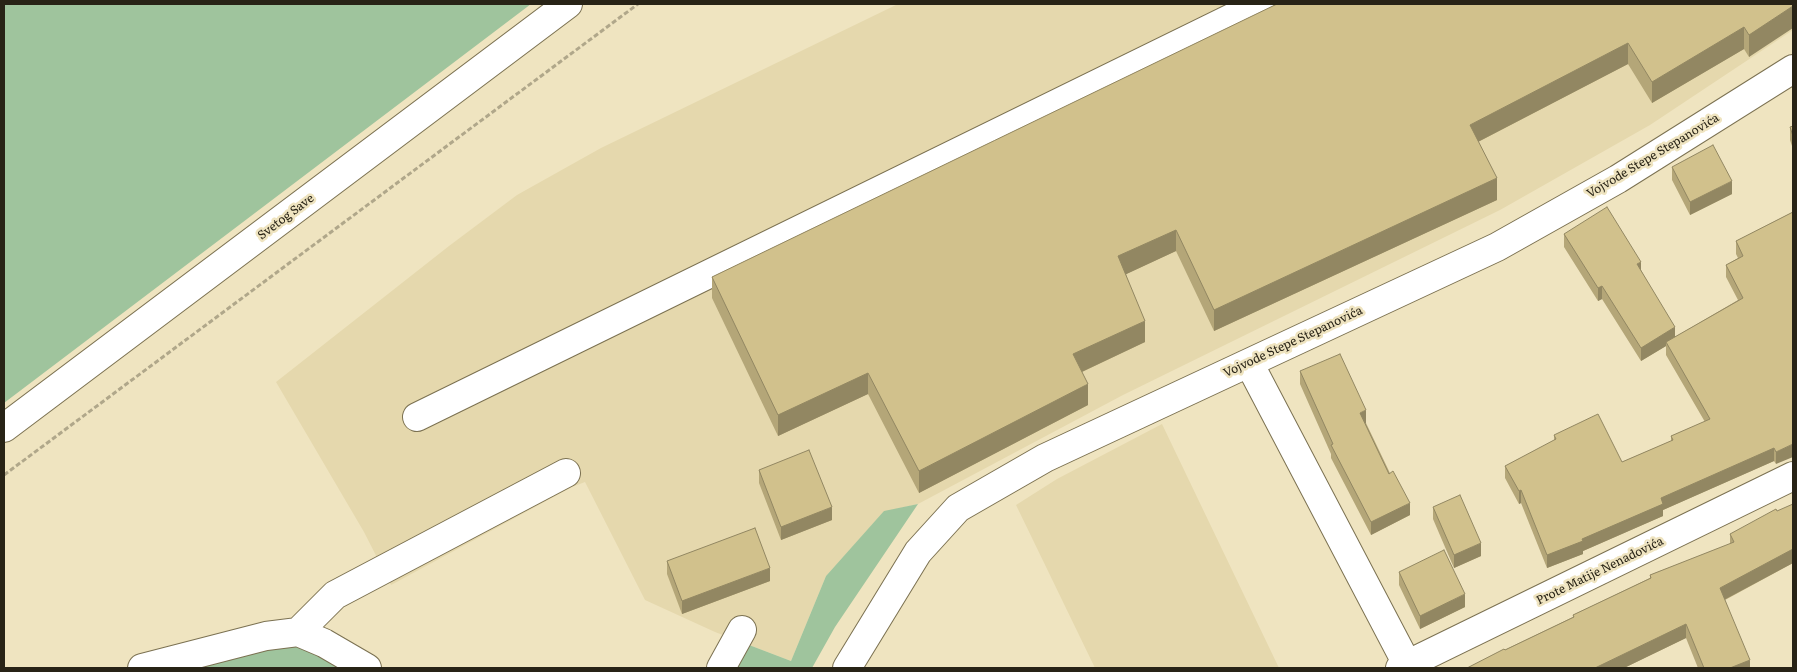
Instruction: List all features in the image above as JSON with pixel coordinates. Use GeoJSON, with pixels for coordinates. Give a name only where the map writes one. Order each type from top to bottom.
{"type":"FeatureCollection","features":[{"type":"Feature","properties":{"kind":"street","name":"Svetog Save"},"geometry":{"type":"LineString","coordinates":[[4,428],[568,4]]}},
{"type":"Feature","properties":{"kind":"street"},"geometry":{"type":"LineString","coordinates":[[417,417],[1260,4]]}},
{"type":"Feature","properties":{"kind":"street","name":"Vojvode Stepe Stepanovića"},"geometry":{"type":"LineString","coordinates":[[847,668],[918,552],[958,508],[1045,458],[1497,247],[1618,179],[1793,69]]}},
{"type":"Feature","properties":{"kind":"street","name":"Prote Matije Nenadovića"},"geometry":{"type":"LineString","coordinates":[[1249,363],[1405,667],[1793,476]]}},
{"type":"Feature","properties":{"kind":"street"},"geometry":{"type":"LineString","coordinates":[[298,632],[335,595],[566,473]]}},
{"type":"Feature","properties":{"kind":"street"},"geometry":{"type":"LineString","coordinates":[[721,668],[742,630]]}},
{"type":"Feature","properties":{"kind":"street"},"geometry":{"type":"LineString","coordinates":[[142,668],[266,636],[298,632],[324,643],[367,668]]}},
{"type":"Feature","properties":{"kind":"path"},"geometry":{"type":"LineString","coordinates":[[4,475],[638,4]]}},
{"type":"Feature","properties":{"kind":"shaded area"},"geometry":{"type":"Polygon","coordinates":[[[898,4],[1793,4],[1793,30],[1650,125],[1500,210],[1123,395],[918,504],[884,512],[826,576],[791,661],[715,632],[645,600],[585,482],[572,487],[391,585],[364,532],[276,382],[517,195],[601,148],[898,4]]]}},
{"type":"Feature","properties":{"kind":"shaded area"},"geometry":{"type":"Polygon","coordinates":[[[1162,424],[1279,668],[1095,668],[1016,505],[1057,479],[1162,424]]]}},
{"type":"Feature","properties":{"kind":"green space"},"geometry":{"type":"Polygon","coordinates":[[[4,4],[531,4],[4,403],[4,4]]]}},
{"type":"Feature","properties":{"kind":"green space"},"geometry":{"type":"Polygon","coordinates":[[[918,504],[835,627],[812,668],[721,668],[736,640],[791,661],[826,576],[884,511],[918,504]]]}},
{"type":"Feature","properties":{"kind":"green space"},"geometry":{"type":"Polygon","coordinates":[[[266,636],[367,668],[185,668],[266,636]]]}},
{"type":"Feature","properties":{"kind":"building"},"geometry":{"type":"Polygon","coordinates":[[[1277,4],[1793,4],[1793,6],[1749,35],[1744,27],[1652,82],[1628,43],[1470,125],[1497,178],[1214,310],[1176,230],[1118,256],[1145,321],[1073,354],[1088,384],[919,471],[868,373],[778,415],[712,277],[1277,4]]]}},
{"type":"Feature","properties":{"kind":"building"},"geometry":{"type":"Polygon","coordinates":[[[1713,145],[1732,181],[1690,202],[1672,167],[1713,145]]]}},
{"type":"Feature","properties":{"kind":"building"},"geometry":{"type":"Polygon","coordinates":[[[1607,207],[1641,262],[1637,264],[1675,327],[1641,348],[1602,286],[1598,288],[1564,234],[1607,207]]]}},
{"type":"Feature","properties":{"kind":"building"},"geometry":{"type":"Polygon","coordinates":[[[1793,212],[1793,444],[1776,452],[1774,448],[1661,498],[1663,504],[1582,539],[1583,541],[1547,555],[1521,490],[1519,491],[1505,466],[1556,439],[1554,435],[1598,414],[1622,462],[1673,440],[1671,436],[1710,419],[1666,342],[1743,298],[1726,265],[1743,256],[1736,241],[1793,212]]]}},
{"type":"Feature","properties":{"kind":"building"},"geometry":{"type":"Polygon","coordinates":[[[1340,354],[1366,410],[1360,413],[1389,474],[1393,471],[1410,503],[1371,522],[1331,445],[1333,444],[1300,371],[1340,354]]]}},
{"type":"Feature","properties":{"kind":"building"},"geometry":{"type":"Polygon","coordinates":[[[809,450],[832,507],[781,527],[759,470],[809,450]]]}},
{"type":"Feature","properties":{"kind":"building"},"geometry":{"type":"Polygon","coordinates":[[[1460,495],[1481,543],[1454,555],[1433,507],[1460,495]]]}},
{"type":"Feature","properties":{"kind":"building"},"geometry":{"type":"Polygon","coordinates":[[[1793,504],[1793,549],[1720,588],[1750,660],[1730,668],[1704,668],[1686,624],[1595,668],[1467,668],[1651,578],[1650,575],[1734,542],[1730,534],[1776,509],[1777,511],[1793,504]]]}},
{"type":"Feature","properties":{"kind":"building"},"geometry":{"type":"Polygon","coordinates":[[[755,528],[770,568],[682,601],[667,561],[755,528]]]}},
{"type":"Feature","properties":{"kind":"building"},"geometry":{"type":"Polygon","coordinates":[[[1444,550],[1465,594],[1420,616],[1399,572],[1444,550]]]}}]}
